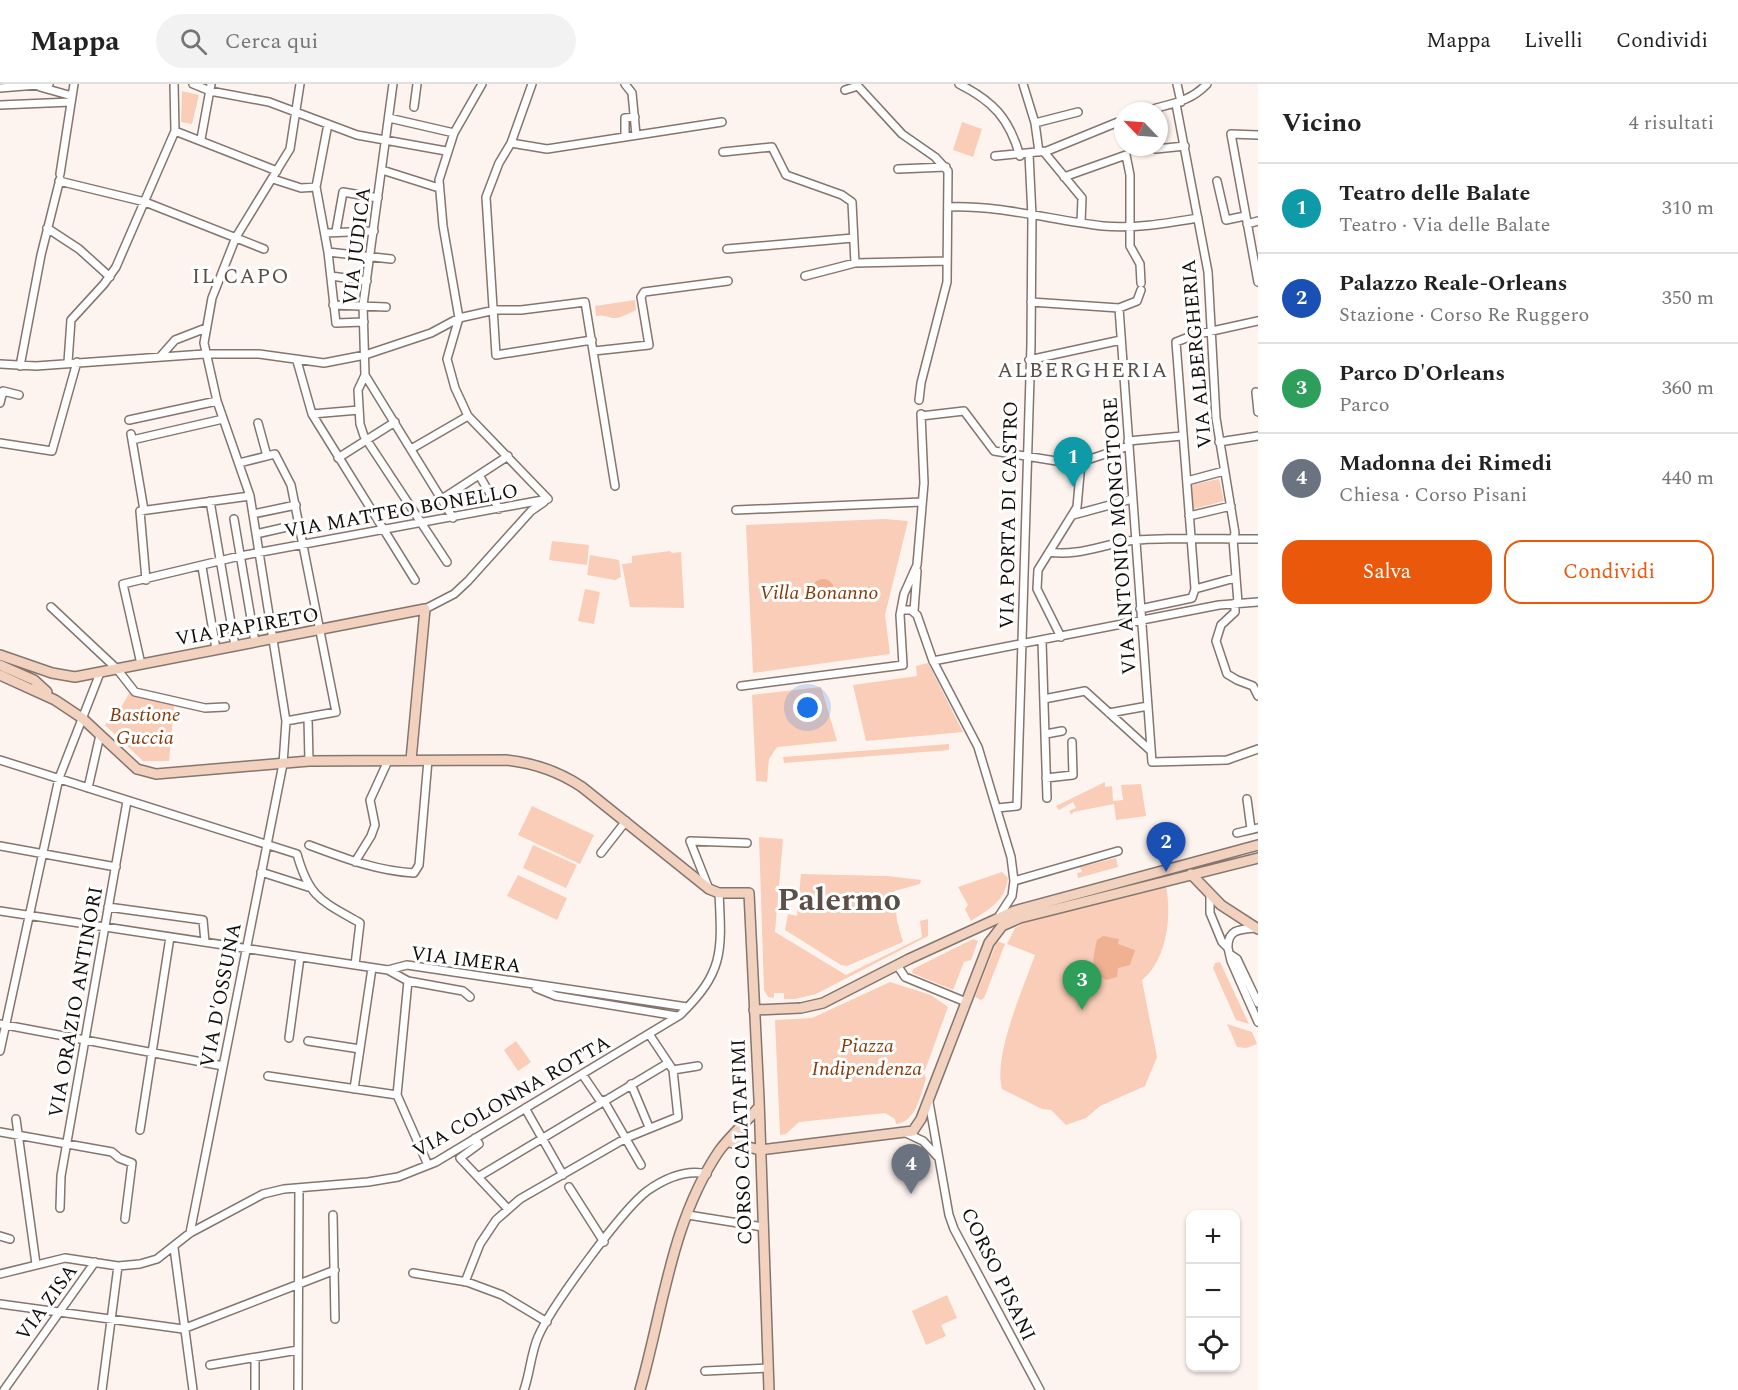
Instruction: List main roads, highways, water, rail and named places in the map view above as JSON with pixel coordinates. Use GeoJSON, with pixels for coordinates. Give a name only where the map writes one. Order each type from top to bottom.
{"type":"FeatureCollection","features":[{"type":"Feature","properties":{"kind":"place","name":"Teatro delle Balate"},"geometry":{"type":"Point","coordinates":[1073,487]}},
{"type":"Feature","properties":{"kind":"place","name":"Palazzo Reale-Orleans"},"geometry":{"type":"Point","coordinates":[1166,872]}},
{"type":"Feature","properties":{"kind":"place","name":"Parco D'Orleans"},"geometry":{"type":"Point","coordinates":[1082,1010]}},
{"type":"Feature","properties":{"kind":"place","name":"Madonna dei Rimedi"},"geometry":{"type":"Point","coordinates":[911,1194]}},
{"type":"Feature","properties":{"kind":"district","name":"IL CAPO"},"geometry":{"type":"Point","coordinates":[241,276]}},
{"type":"Feature","properties":{"kind":"district","name":"ALBERGHERIA"},"geometry":{"type":"Point","coordinates":[1083,370]}},
{"type":"Feature","properties":{"kind":"district","name":"Palermo"},"geometry":{"type":"Point","coordinates":[839,899]}},
{"type":"Feature","properties":{"kind":"park label","name":"Villa Bonanno"},"geometry":{"type":"Point","coordinates":[819,592]}},
{"type":"Feature","properties":{"kind":"park label","name":"Bastione Guccia"},"geometry":{"type":"Point","coordinates":[145,726]}},
{"type":"Feature","properties":{"kind":"park label","name":"Piazza Indipendenza"},"geometry":{"type":"Point","coordinates":[867,1056]}}]}
